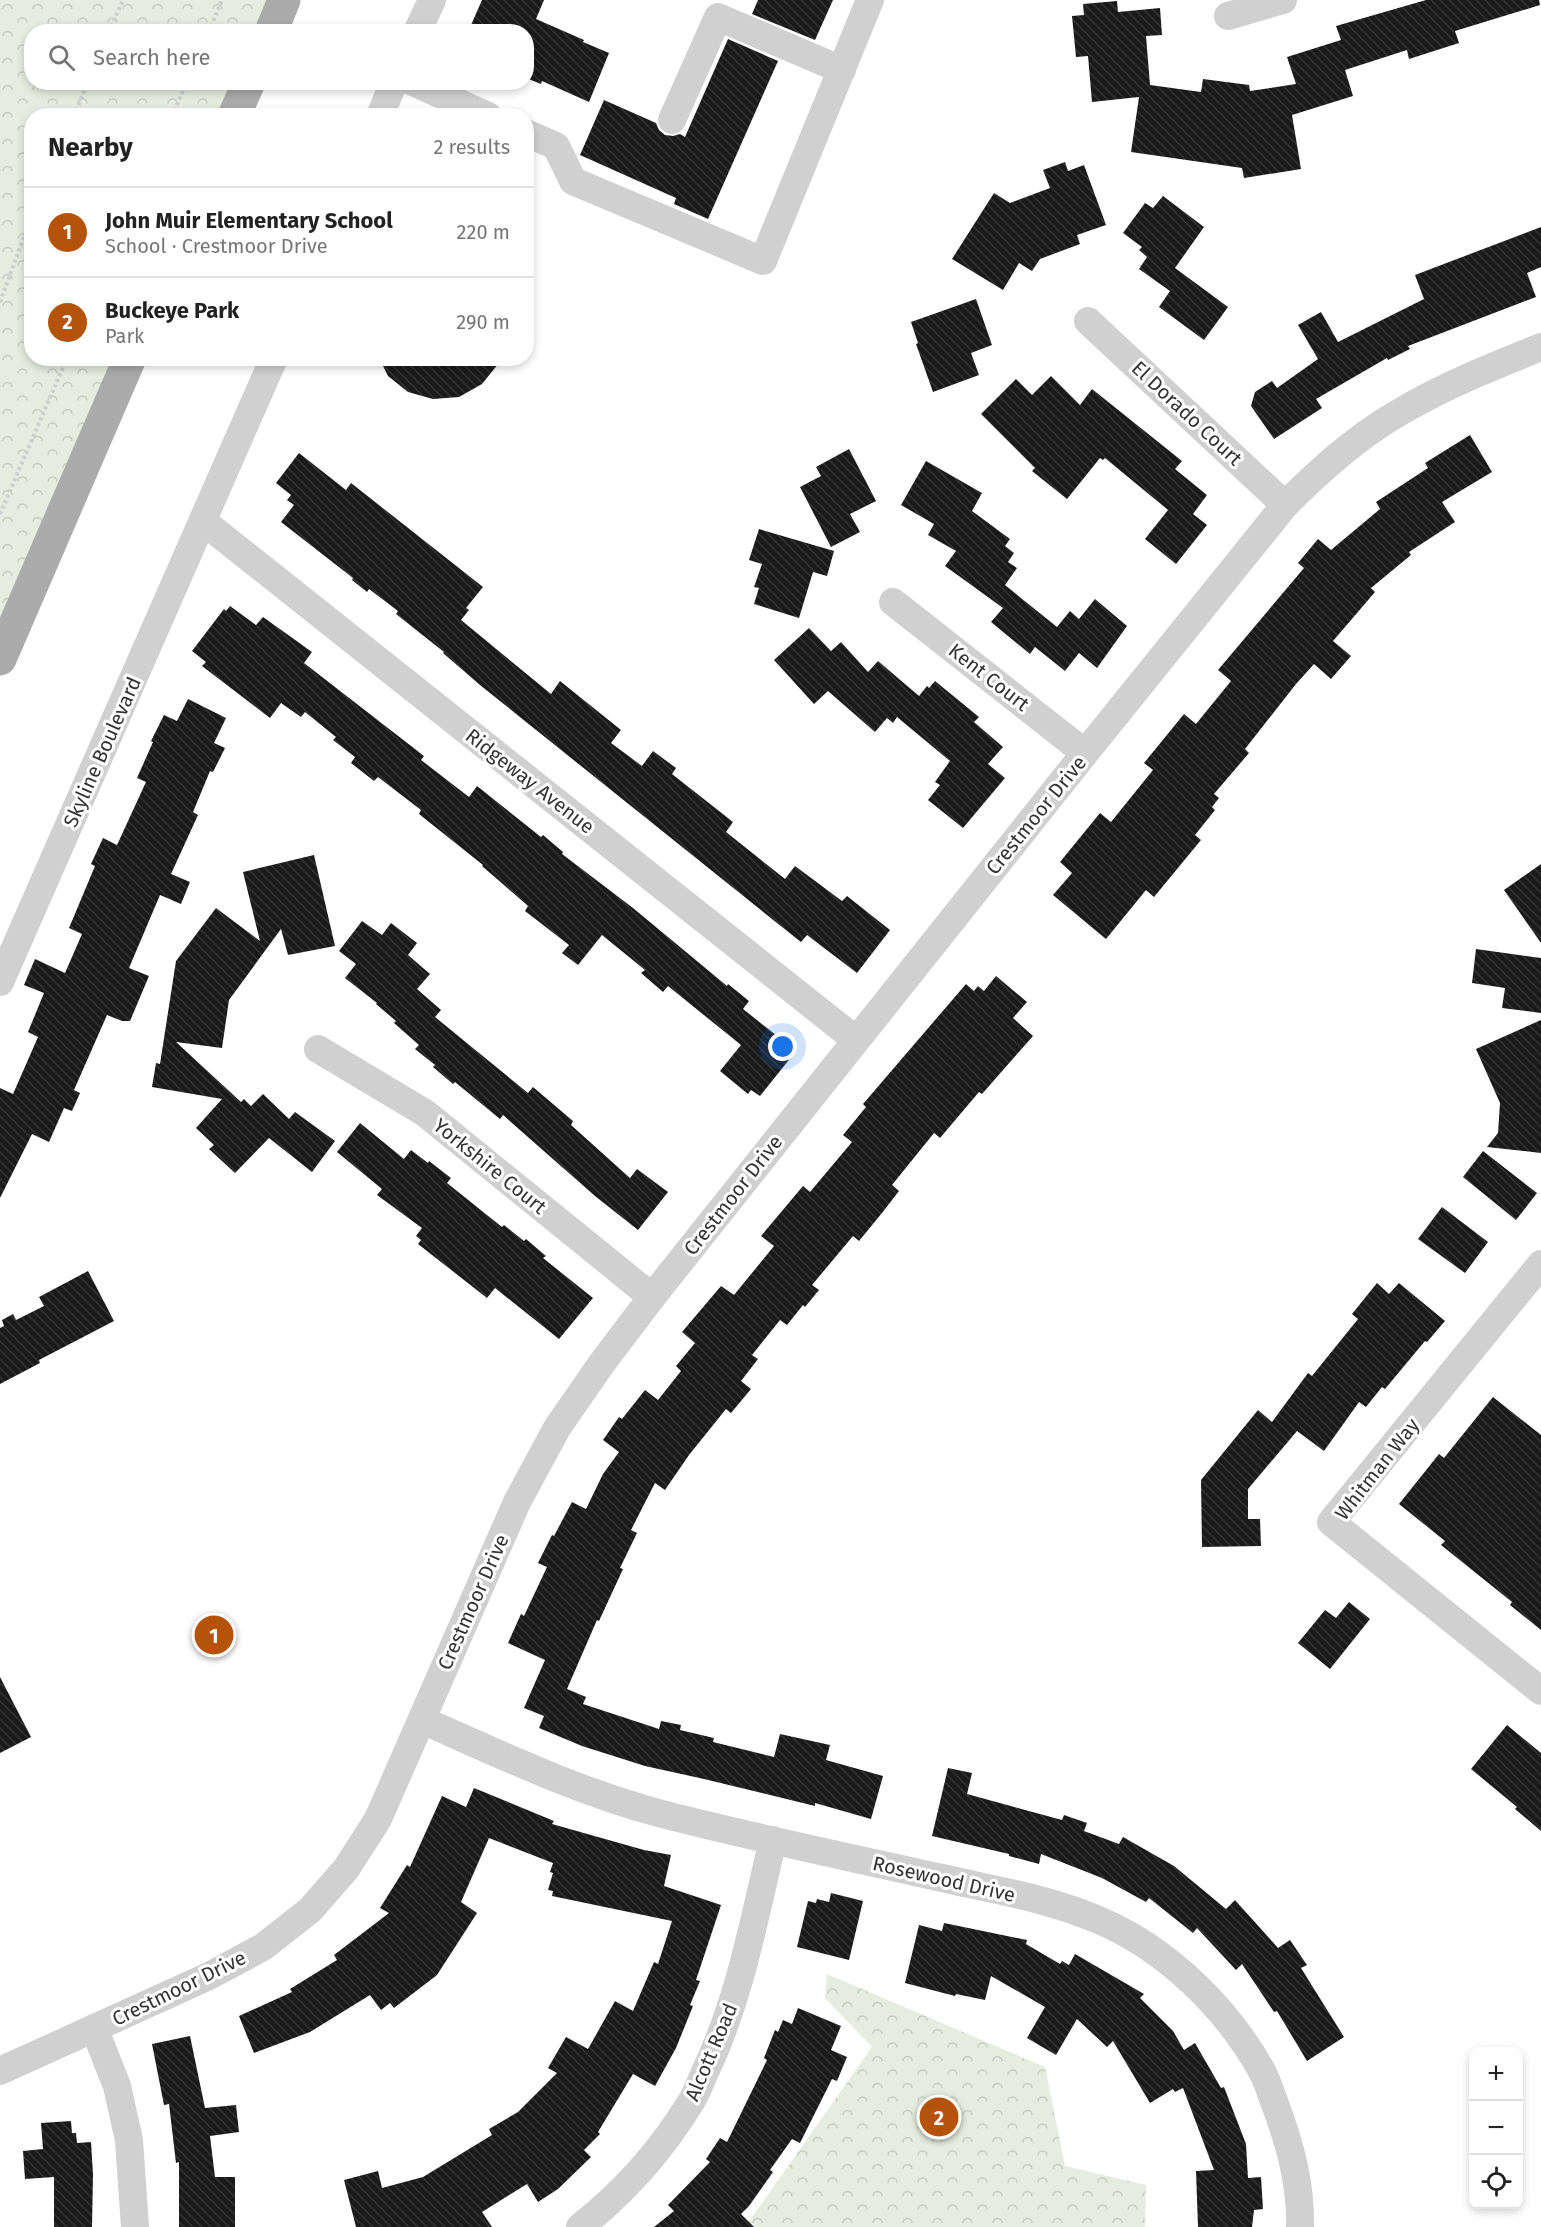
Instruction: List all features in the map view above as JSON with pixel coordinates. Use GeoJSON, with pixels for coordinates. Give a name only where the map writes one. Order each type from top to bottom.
{"type":"FeatureCollection","features":[{"type":"Feature","properties":{"kind":"main road"},"geometry":{"type":"LineString","coordinates":[[274,24],[284,0]]}},
{"type":"Feature","properties":{"kind":"main road"},"geometry":{"type":"LineString","coordinates":[[238,108],[245,90]]}},
{"type":"Feature","properties":{"kind":"main road"},"geometry":{"type":"LineString","coordinates":[[0,659],[127,366]]}},
{"type":"Feature","properties":{"kind":"street"},"geometry":{"type":"LineString","coordinates":[[421,24],[432,0]]}},
{"type":"Feature","properties":{"kind":"street"},"geometry":{"type":"LineString","coordinates":[[534,136],[556,146],[573,181],[763,261],[870,0]]}},
{"type":"Feature","properties":{"kind":"street"},"geometry":{"type":"LineString","coordinates":[[1228,16],[1283,0]]}},
{"type":"Feature","properties":{"kind":"street"},"geometry":{"type":"LineString","coordinates":[[672,120],[718,17],[842,70]]}},
{"type":"Feature","properties":{"kind":"street"},"geometry":{"type":"LineString","coordinates":[[383,108],[391,90]]}},
{"type":"Feature","properties":{"kind":"street"},"geometry":{"type":"LineString","coordinates":[[431,90],[470,108]]}},
{"type":"Feature","properties":{"kind":"street","name":"El Dorado Court"},"geometry":{"type":"LineString","coordinates":[[1088,321],[1285,506]]}},
{"type":"Feature","properties":{"kind":"street","name":"Crestmoor Drive"},"geometry":{"type":"LineString","coordinates":[[0,2071],[209,1976],[263,1947],[310,1910],[346,1869],[378,1819],[517,1502],[557,1428],[652,1297],[1085,753],[1285,506],[1323,469],[1393,416],[1436,392],[1541,347]]}},
{"type":"Feature","properties":{"kind":"street","name":"Skyline Boulevard"},"geometry":{"type":"LineString","coordinates":[[0,982],[271,366]]}},
{"type":"Feature","properties":{"kind":"street","name":"Ridgeway Avenue"},"geometry":{"type":"LineString","coordinates":[[204,522],[856,1041]]}},
{"type":"Feature","properties":{"kind":"street","name":"Kent Court"},"geometry":{"type":"LineString","coordinates":[[893,602],[1085,753]]}},
{"type":"Feature","properties":{"kind":"street","name":"Yorkshire Court"},"geometry":{"type":"LineString","coordinates":[[318,1049],[425,1113],[652,1297]]}},
{"type":"Feature","properties":{"kind":"street","name":"Whitman Way"},"geometry":{"type":"LineString","coordinates":[[1541,1263],[1332,1522],[1541,1691]]}},
{"type":"Feature","properties":{"kind":"street","name":"Rosewood Drive"},"geometry":{"type":"LineString","coordinates":[[422,1720],[566,1784],[612,1800],[662,1814],[1043,1901],[1102,1921],[1153,1949],[1197,1987],[1235,2031],[1264,2074],[1286,2131],[1296,2172],[1300,2227]]}},
{"type":"Feature","properties":{"kind":"street","name":"Alcott Road"},"geometry":{"type":"LineString","coordinates":[[580,2227],[609,2204],[651,2159],[690,2104],[717,2048],[740,1980],[773,1840]]}},
{"type":"Feature","properties":{"kind":"street"},"geometry":{"type":"LineString","coordinates":[[93,2028],[117,2086],[129,2140],[135,2227]]}},
{"type":"Feature","properties":{"kind":"path"},"geometry":{"type":"LineString","coordinates":[[113,24],[123,0]]}},
{"type":"Feature","properties":{"kind":"path"},"geometry":{"type":"LineString","coordinates":[[212,24],[222,0]]}},
{"type":"Feature","properties":{"kind":"path"},"geometry":{"type":"LineString","coordinates":[[77,108],[85,90]]}},
{"type":"Feature","properties":{"kind":"path"},"geometry":{"type":"LineString","coordinates":[[176,108],[183,90]]}},
{"type":"Feature","properties":{"kind":"path"},"geometry":{"type":"LineString","coordinates":[[0,302],[24,237]]}},
{"type":"Feature","properties":{"kind":"path"},"geometry":{"type":"LineString","coordinates":[[0,514],[64,366]]}},
{"type":"Feature","properties":{"kind":"green space"},"geometry":{"type":"Polygon","coordinates":[[[0,0],[284,0],[274,24],[24,24],[24,90],[246,90],[237,108],[24,108],[24,366],[127,366],[0,659],[0,0]]]}},
{"type":"Feature","properties":{"kind":"green space"},"geometry":{"type":"Polygon","coordinates":[[[827,1974],[1045,2067],[1065,2166],[1146,2185],[1145,2227],[745,2227],[872,2047],[825,1998],[827,1974]]]}},
{"type":"Feature","properties":{"kind":"building"},"geometry":{"type":"Polygon","coordinates":[[[482,0],[544,0],[536,19],[609,53],[589,102],[542,81],[541,84],[534,81],[534,24],[472,24],[482,0]]]}},
{"type":"Feature","properties":{"kind":"building"},"geometry":{"type":"Polygon","coordinates":[[[758,0],[833,0],[815,40],[752,14],[758,0]]]}},
{"type":"Feature","properties":{"kind":"building"},"geometry":{"type":"Polygon","coordinates":[[[1426,0],[1539,0],[1540,5],[1455,31],[1459,43],[1409,59],[1407,50],[1345,70],[1353,96],[1292,115],[1301,169],[1244,178],[1242,168],[1131,152],[1139,97],[1092,102],[1088,56],[1076,57],[1072,16],[1084,15],[1083,4],[1117,1],[1118,12],[1160,8],[1162,35],[1146,36],[1150,85],[1201,92],[1203,79],[1249,85],[1250,91],[1296,84],[1287,57],[1341,40],[1336,26],[1426,0]]]}},
{"type":"Feature","properties":{"kind":"building"},"geometry":{"type":"Polygon","coordinates":[[[728,39],[778,61],[708,219],[674,204],[676,198],[580,155],[604,100],[656,123],[665,135],[680,134],[685,137],[728,39]]]}},
{"type":"Feature","properties":{"kind":"building"},"geometry":{"type":"Polygon","coordinates":[[[1065,162],[1068,171],[1084,165],[1106,225],[1077,235],[1080,244],[1040,259],[1032,271],[1019,263],[1003,290],[952,259],[994,193],[1010,203],[1050,188],[1043,170],[1065,162]]]}},
{"type":"Feature","properties":{"kind":"building"},"geometry":{"type":"Polygon","coordinates":[[[1163,196],[1204,227],[1175,268],[1228,307],[1204,340],[1159,307],[1170,291],[1139,269],[1147,257],[1139,250],[1142,247],[1123,233],[1145,203],[1153,208],[1163,196]]]}},
{"type":"Feature","properties":{"kind":"building"},"geometry":{"type":"Polygon","coordinates":[[[1541,227],[1541,267],[1527,273],[1536,297],[1408,346],[1410,349],[1388,360],[1387,358],[1316,399],[1322,408],[1274,439],[1251,406],[1255,392],[1272,381],[1277,388],[1318,359],[1298,325],[1321,312],[1338,342],[1424,299],[1415,275],[1541,227]]]}},
{"type":"Feature","properties":{"kind":"building"},"geometry":{"type":"Polygon","coordinates":[[[976,299],[992,345],[971,353],[979,375],[933,392],[916,344],[918,343],[911,322],[976,299]]]}},
{"type":"Feature","properties":{"kind":"building"},"geometry":{"type":"Polygon","coordinates":[[[383,366],[497,366],[482,384],[459,397],[433,399],[408,392],[388,376],[383,366]]]}},
{"type":"Feature","properties":{"kind":"building"},"geometry":{"type":"Polygon","coordinates":[[[1051,376],[1080,405],[1092,389],[1182,461],[1175,469],[1207,495],[1193,514],[1207,525],[1176,564],[1145,539],[1168,510],[1105,458],[1103,460],[1100,458],[1067,499],[1032,471],[1035,468],[981,414],[1016,379],[1032,395],[1051,376]]]}},
{"type":"Feature","properties":{"kind":"building"},"geometry":{"type":"Polygon","coordinates":[[[1470,435],[1492,472],[1442,502],[1455,522],[1409,552],[1411,555],[1371,588],[1375,592],[1333,641],[1351,656],[1331,679],[1314,664],[1296,684],[1245,749],[1249,753],[1214,794],[1219,798],[1212,807],[1215,810],[1195,835],[1201,840],[1154,897],[1146,890],[1106,939],[1053,895],[1072,873],[1060,862],[1100,813],[1111,822],[1153,770],[1144,763],[1184,714],[1196,724],[1231,681],[1218,670],[1304,568],[1298,563],[1318,539],[1331,550],[1380,509],[1376,502],[1428,468],[1425,463],[1470,435]]]}},
{"type":"Feature","properties":{"kind":"building"},"geometry":{"type":"Polygon","coordinates":[[[849,449],[876,501],[850,514],[860,532],[831,547],[800,487],[821,476],[816,467],[849,449]]]}},
{"type":"Feature","properties":{"kind":"building"},"geometry":{"type":"Polygon","coordinates":[[[299,453],[346,490],[351,483],[483,587],[466,608],[469,610],[461,620],[551,694],[560,681],[621,730],[611,743],[642,766],[653,751],[676,768],[672,774],[733,822],[726,832],[785,879],[795,866],[842,901],[847,896],[890,930],[857,973],[807,935],[801,942],[480,685],[444,652],[396,614],[398,611],[369,589],[367,592],[352,580],[353,578],[281,522],[294,505],[287,500],[291,495],[276,483],[299,453]]]}},
{"type":"Feature","properties":{"kind":"building"},"geometry":{"type":"Polygon","coordinates":[[[926,461],[982,493],[972,511],[1010,539],[1005,546],[1014,553],[1008,562],[1017,568],[1005,585],[1057,627],[1070,611],[1079,619],[1095,599],[1127,626],[1097,668],[1079,653],[1065,671],[1035,647],[1030,654],[991,622],[1003,608],[945,566],[956,551],[928,535],[934,524],[901,505],[926,461]]]}},
{"type":"Feature","properties":{"kind":"building"},"geometry":{"type":"Polygon","coordinates":[[[759,529],[834,551],[827,576],[813,572],[799,618],[754,604],[759,588],[754,587],[762,564],[749,560],[759,529]]]}},
{"type":"Feature","properties":{"kind":"building"},"geometry":{"type":"Polygon","coordinates":[[[230,606],[256,625],[263,617],[312,652],[304,663],[424,756],[421,760],[469,797],[477,786],[541,837],[543,835],[563,852],[562,854],[633,908],[727,986],[728,984],[749,1001],[743,1009],[796,1051],[760,1096],[751,1090],[748,1094],[720,1071],[741,1045],[668,986],[663,992],[641,973],[645,970],[602,935],[578,965],[562,953],[569,945],[525,911],[528,906],[483,865],[419,814],[421,810],[378,777],[374,781],[351,763],[355,757],[333,740],[336,737],[305,712],[301,717],[281,703],[270,718],[202,666],[206,662],[192,651],[224,609],[226,611],[230,606]]]}},
{"type":"Feature","properties":{"kind":"building"},"geometry":{"type":"Polygon","coordinates":[[[809,628],[831,651],[841,642],[868,672],[878,661],[919,696],[927,686],[929,688],[935,681],[979,717],[974,722],[1003,747],[988,764],[1005,778],[963,828],[928,800],[940,785],[935,782],[950,761],[897,717],[893,723],[887,718],[875,732],[828,691],[814,704],[774,660],[809,628]]]}},
{"type":"Feature","properties":{"kind":"building"},"geometry":{"type":"Polygon","coordinates":[[[188,699],[226,718],[214,743],[225,748],[213,772],[210,771],[193,812],[198,815],[171,874],[190,882],[181,904],[160,895],[129,968],[149,976],[130,1021],[122,1021],[107,1015],[74,1090],[80,1093],[72,1111],[64,1108],[49,1142],[32,1134],[0,1198],[0,1088],[13,1094],[38,1037],[28,1032],[44,993],[24,985],[35,959],[65,973],[82,934],[69,928],[95,866],[91,864],[103,838],[117,845],[146,782],[137,778],[153,742],[151,741],[164,715],[177,721],[188,699]]]}},
{"type":"Feature","properties":{"kind":"building"},"geometry":{"type":"Polygon","coordinates":[[[314,855],[335,946],[288,955],[281,929],[229,1000],[222,1048],[176,1042],[241,1102],[244,1099],[251,1106],[263,1094],[289,1119],[295,1112],[335,1141],[312,1172],[269,1138],[235,1173],[209,1149],[214,1145],[196,1128],[222,1099],[152,1087],[156,1063],[160,1064],[176,961],[216,908],[260,941],[243,872],[314,855]]]}},
{"type":"Feature","properties":{"kind":"building"},"geometry":{"type":"Polygon","coordinates":[[[1541,864],[1541,943],[1504,890],[1541,864]]]}},
{"type":"Feature","properties":{"kind":"building"},"geometry":{"type":"Polygon","coordinates":[[[362,921],[382,935],[391,923],[417,943],[408,955],[430,974],[417,989],[441,1010],[435,1017],[528,1093],[533,1087],[573,1121],[571,1125],[630,1178],[637,1169],[668,1192],[638,1230],[595,1196],[503,1115],[500,1119],[433,1067],[435,1065],[415,1049],[419,1045],[394,1023],[396,1021],[345,978],[356,964],[339,951],[362,921]]]}},
{"type":"Feature","properties":{"kind":"building"},"geometry":{"type":"Polygon","coordinates":[[[1476,949],[1541,958],[1541,1013],[1502,1008],[1505,988],[1472,983],[1476,949]]]}},
{"type":"Feature","properties":{"kind":"building"},"geometry":{"type":"Polygon","coordinates":[[[996,976],[1027,1002],[1013,1018],[1033,1036],[982,1094],[979,1092],[940,1138],[934,1133],[892,1185],[899,1191],[882,1213],[859,1241],[853,1236],[812,1285],[819,1290],[787,1325],[780,1320],[752,1355],[758,1359],[741,1381],[751,1389],[731,1413],[726,1409],[689,1455],[665,1490],[655,1483],[631,1530],[637,1533],[620,1568],[623,1569],[599,1621],[597,1620],[567,1689],[586,1697],[583,1704],[659,1729],[661,1721],[681,1725],[680,1730],[714,1738],[713,1742],[774,1757],[780,1734],[830,1745],[826,1760],[883,1776],[871,1819],[815,1803],[815,1806],[645,1766],[582,1746],[539,1728],[544,1716],[524,1708],[545,1660],[508,1643],[521,1614],[524,1616],[547,1567],[538,1563],[552,1535],[554,1536],[572,1502],[586,1509],[603,1474],[619,1452],[603,1440],[619,1417],[622,1419],[645,1390],[658,1400],[681,1371],[676,1366],[695,1343],[682,1332],[721,1286],[734,1295],[774,1246],[761,1236],[803,1186],[810,1192],[852,1142],[843,1135],[866,1107],[863,1104],[966,984],[974,991],[978,986],[984,991],[996,976]]]}},
{"type":"Feature","properties":{"kind":"building"},"geometry":{"type":"Polygon","coordinates":[[[1541,1020],[1541,1153],[1487,1147],[1498,1133],[1500,1103],[1476,1049],[1541,1020]]]}},
{"type":"Feature","properties":{"kind":"building"},"geometry":{"type":"Polygon","coordinates":[[[360,1123],[404,1159],[411,1150],[428,1163],[429,1161],[451,1178],[447,1183],[502,1227],[504,1225],[524,1241],[526,1239],[546,1256],[543,1258],[593,1298],[559,1339],[495,1288],[487,1298],[418,1244],[421,1240],[416,1236],[422,1228],[377,1195],[382,1189],[337,1152],[360,1123]]]}},
{"type":"Feature","properties":{"kind":"building"},"geometry":{"type":"Polygon","coordinates":[[[1483,1151],[1537,1193],[1516,1220],[1463,1177],[1483,1151]]]}},
{"type":"Feature","properties":{"kind":"building"},"geometry":{"type":"Polygon","coordinates":[[[1442,1207],[1488,1242],[1465,1273],[1418,1239],[1442,1207]]]}},
{"type":"Feature","properties":{"kind":"building"},"geometry":{"type":"Polygon","coordinates":[[[88,1271],[114,1321],[39,1360],[40,1363],[0,1384],[0,1328],[4,1326],[2,1320],[13,1314],[16,1320],[44,1306],[39,1297],[88,1271]]]}},
{"type":"Feature","properties":{"kind":"building"},"geometry":{"type":"Polygon","coordinates":[[[1377,1283],[1389,1294],[1399,1283],[1445,1321],[1385,1389],[1382,1387],[1366,1407],[1359,1402],[1324,1451],[1297,1431],[1248,1489],[1248,1519],[1260,1519],[1261,1546],[1202,1547],[1201,1480],[1258,1410],[1272,1422],[1308,1373],[1312,1376],[1358,1319],[1352,1314],[1377,1283]]]}},
{"type":"Feature","properties":{"kind":"building"},"geometry":{"type":"Polygon","coordinates":[[[1493,1397],[1541,1435],[1541,1630],[1510,1605],[1512,1602],[1441,1545],[1445,1541],[1399,1504],[1439,1454],[1444,1458],[1493,1397]]]}},
{"type":"Feature","properties":{"kind":"building"},"geometry":{"type":"Polygon","coordinates":[[[1349,1602],[1370,1619],[1330,1669],[1298,1643],[1325,1610],[1336,1618],[1349,1602]]]}},
{"type":"Feature","properties":{"kind":"building"},"geometry":{"type":"Polygon","coordinates":[[[0,1677],[31,1737],[0,1753],[0,1677]]]}},
{"type":"Feature","properties":{"kind":"building"},"geometry":{"type":"Polygon","coordinates":[[[1507,1725],[1541,1753],[1541,1831],[1515,1809],[1517,1807],[1471,1769],[1507,1725]]]}},
{"type":"Feature","properties":{"kind":"building"},"geometry":{"type":"Polygon","coordinates":[[[948,1768],[972,1773],[967,1794],[1062,1820],[1064,1815],[1087,1823],[1084,1831],[1119,1844],[1123,1837],[1174,1866],[1226,1909],[1235,1900],[1278,1948],[1290,1940],[1307,1965],[1301,1968],[1344,2037],[1307,2061],[1277,2011],[1274,2012],[1242,1964],[1236,1970],[1197,1928],[1193,1933],[1149,1898],[1146,1902],[1102,1878],[1041,1854],[1039,1864],[1009,1856],[1009,1854],[932,1836],[948,1768]]]}},
{"type":"Feature","properties":{"kind":"building"},"geometry":{"type":"Polygon","coordinates":[[[474,1788],[554,1821],[552,1824],[644,1850],[671,1855],[664,1886],[721,1905],[696,1980],[700,1981],[690,2005],[693,2006],[676,2048],[655,2086],[633,2074],[598,2132],[600,2134],[584,2150],[591,2157],[558,2189],[538,2202],[527,2184],[482,2212],[492,2227],[356,2227],[344,2180],[378,2171],[382,2188],[423,2177],[492,2135],[489,2129],[518,2112],[557,2073],[548,2068],[566,2037],[588,2049],[615,2001],[633,2011],[654,1962],[658,1964],[672,1921],[552,1896],[553,1891],[548,1890],[553,1873],[550,1872],[553,1863],[489,1838],[461,1902],[477,1913],[437,1975],[394,2008],[390,2003],[381,2010],[370,1995],[310,2032],[254,2053],[239,2016],[292,1992],[290,1989],[337,1960],[334,1955],[389,1913],[380,1908],[407,1865],[410,1867],[442,1796],[466,1807],[474,1788]]]}},
{"type":"Feature","properties":{"kind":"building"},"geometry":{"type":"Polygon","coordinates":[[[831,1893],[863,1901],[849,1960],[797,1947],[808,1901],[816,1903],[817,1899],[829,1902],[831,1893]]]}},
{"type":"Feature","properties":{"kind":"building"},"geometry":{"type":"Polygon","coordinates":[[[944,1923],[1027,1940],[1026,1944],[1060,1964],[1062,1961],[1069,1965],[1075,1954],[1144,1994],[1140,1998],[1173,2031],[1184,2050],[1195,2043],[1221,2088],[1224,2087],[1246,2144],[1248,2178],[1261,2177],[1263,2209],[1254,2210],[1252,2227],[1198,2227],[1196,2171],[1214,2170],[1183,2088],[1175,2092],[1173,2089],[1150,2103],[1113,2041],[1107,2047],[1077,2019],[1056,2055],[1027,2038],[1045,2007],[991,1976],[985,2000],[956,1994],[955,1996],[905,1983],[919,1925],[942,1931],[944,1923]]]}},
{"type":"Feature","properties":{"kind":"building"},"geometry":{"type":"Polygon","coordinates":[[[798,2008],[841,2026],[831,2050],[847,2057],[837,2081],[832,2079],[800,2143],[792,2139],[770,2170],[773,2172],[741,2214],[754,2227],[654,2227],[674,2211],[668,2205],[710,2162],[706,2159],[720,2138],[727,2142],[767,2060],[764,2058],[775,2030],[778,2032],[783,2020],[792,2024],[798,2008]]]}},
{"type":"Feature","properties":{"kind":"building"},"geometry":{"type":"Polygon","coordinates":[[[190,2036],[205,2108],[236,2105],[239,2132],[210,2136],[215,2177],[235,2177],[235,2227],[179,2227],[179,2162],[176,2163],[169,2104],[164,2105],[152,2044],[190,2036]]]}},
{"type":"Feature","properties":{"kind":"building"},"geometry":{"type":"Polygon","coordinates":[[[71,2121],[72,2133],[76,2133],[77,2143],[91,2142],[92,2227],[54,2227],[54,2177],[25,2179],[23,2151],[43,2149],[41,2123],[71,2121]]]}},
{"type":"Feature","properties":{"kind":"place","name":"John Muir Elementary School"},"geometry":{"type":"Point","coordinates":[214,1635]}},
{"type":"Feature","properties":{"kind":"place","name":"Buckeye Park"},"geometry":{"type":"Point","coordinates":[939,2117]}}]}
